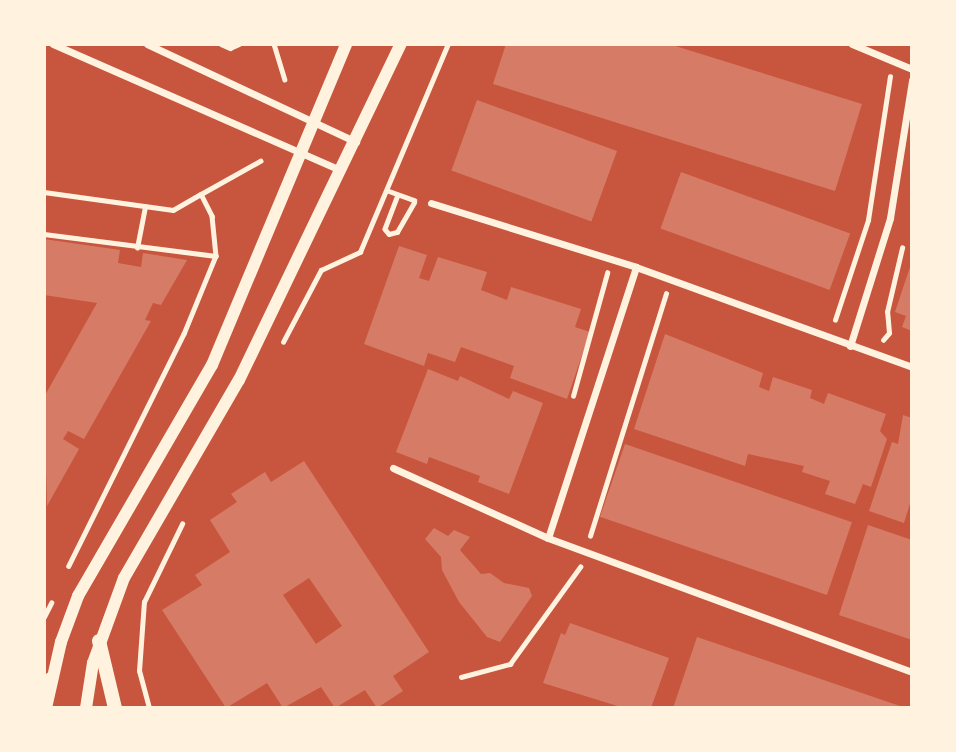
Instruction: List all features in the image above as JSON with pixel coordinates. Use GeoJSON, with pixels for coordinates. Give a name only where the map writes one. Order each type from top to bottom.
{"type":"FeatureCollection","features":[{"type":"Feature","properties":{"kind":"main road"},"geometry":{"type":"LineString","coordinates":[[99,641],[115,708]]}},
{"type":"Feature","properties":{"kind":"street"},"geometry":{"type":"LineString","coordinates":[[53,44],[342,171]]}},
{"type":"Feature","properties":{"kind":"street"},"geometry":{"type":"LineString","coordinates":[[147,44],[356,142]]}},
{"type":"Feature","properties":{"kind":"street"},"geometry":{"type":"LineString","coordinates":[[46,708],[47,683],[78,596],[212,365],[346,44]]}},
{"type":"Feature","properties":{"kind":"street"},"geometry":{"type":"LineString","coordinates":[[86,708],[99,641],[124,578],[239,380],[401,44]]}},
{"type":"Feature","properties":{"kind":"street"},"geometry":{"type":"LineString","coordinates":[[852,44],[912,69]]}},
{"type":"Feature","properties":{"kind":"street"},"geometry":{"type":"LineString","coordinates":[[850,346],[890,218],[912,80]]}},
{"type":"Feature","properties":{"kind":"street"},"geometry":{"type":"LineString","coordinates":[[431,203],[636,267],[912,367]]}},
{"type":"Feature","properties":{"kind":"street"},"geometry":{"type":"LineString","coordinates":[[548,538],[636,267]]}},
{"type":"Feature","properties":{"kind":"street"},"geometry":{"type":"LineString","coordinates":[[393,468],[548,538],[912,671]]}},
{"type":"Feature","properties":{"kind":"path"},"geometry":{"type":"LineString","coordinates":[[221,44],[230,48],[239,44]]}},
{"type":"Feature","properties":{"kind":"path"},"geometry":{"type":"LineString","coordinates":[[274,44],[285,79]]}},
{"type":"Feature","properties":{"kind":"path"},"geometry":{"type":"LineString","coordinates":[[276,355],[321,270],[360,252],[389,191],[448,44]]}},
{"type":"Feature","properties":{"kind":"path"},"geometry":{"type":"LineString","coordinates":[[829,338],[868,220],[893,61]]}},
{"type":"Feature","properties":{"kind":"path"},"geometry":{"type":"LineString","coordinates":[[44,192],[173,210],[260,161]]}},
{"type":"Feature","properties":{"kind":"path"},"geometry":{"type":"LineString","coordinates":[[389,191],[415,200],[397,232],[389,234],[385,229],[398,195]]}},
{"type":"Feature","properties":{"kind":"path"},"geometry":{"type":"LineString","coordinates":[[67,570],[184,334],[216,256],[212,216],[201,194]]}},
{"type":"Feature","properties":{"kind":"path"},"geometry":{"type":"LineString","coordinates":[[137,248],[145,207]]}},
{"type":"Feature","properties":{"kind":"path"},"geometry":{"type":"LineString","coordinates":[[44,234],[216,256]]}},
{"type":"Feature","properties":{"kind":"path"},"geometry":{"type":"LineString","coordinates":[[872,353],[889,332],[887,312],[904,239]]}},
{"type":"Feature","properties":{"kind":"path"},"geometry":{"type":"LineString","coordinates":[[572,400],[610,259]]}},
{"type":"Feature","properties":{"kind":"path"},"geometry":{"type":"LineString","coordinates":[[461,677],[510,664],[573,580],[588,553],[670,280]]}},
{"type":"Feature","properties":{"kind":"path"},"geometry":{"type":"LineString","coordinates":[[149,708],[139,671],[144,602],[184,520]]}},
{"type":"Feature","properties":{"kind":"path"},"geometry":{"type":"LineString","coordinates":[[44,617],[56,593]]}},
{"type":"Feature","properties":{"kind":"building"},"geometry":{"type":"Polygon","coordinates":[[[506,44],[669,44],[862,104],[835,191],[493,84],[506,44]]]}},
{"type":"Feature","properties":{"kind":"building"},"geometry":{"type":"Polygon","coordinates":[[[477,100],[617,151],[591,221],[451,170],[477,100]]]}},
{"type":"Feature","properties":{"kind":"building"},"geometry":{"type":"Polygon","coordinates":[[[681,172],[850,234],[830,290],[660,228],[681,172]]]}},
{"type":"Feature","properties":{"kind":"building"},"geometry":{"type":"Polygon","coordinates":[[[44,239],[120,250],[118,263],[141,267],[143,253],[187,260],[161,305],[153,303],[145,320],[151,321],[84,439],[68,431],[63,439],[79,449],[47,506],[44,397],[97,303],[44,295],[44,239]]]}},
{"type":"Feature","properties":{"kind":"building"},"geometry":{"type":"Polygon","coordinates":[[[399,246],[427,255],[419,278],[429,281],[438,257],[487,272],[481,290],[507,300],[511,287],[581,309],[575,327],[590,332],[567,399],[510,378],[514,366],[461,347],[455,362],[428,353],[424,366],[364,344],[399,246]]]}},
{"type":"Feature","properties":{"kind":"building"},"geometry":{"type":"Polygon","coordinates":[[[912,261],[912,331],[902,327],[906,316],[895,312],[912,261]]]}},
{"type":"Feature","properties":{"kind":"building"},"geometry":{"type":"Polygon","coordinates":[[[665,334],[763,373],[759,387],[769,391],[773,377],[812,390],[810,398],[824,404],[828,393],[886,414],[880,431],[887,439],[871,487],[863,484],[855,504],[825,494],[830,481],[802,472],[804,466],[748,454],[745,466],[634,429],[665,334]]]}},
{"type":"Feature","properties":{"kind":"building"},"geometry":{"type":"Polygon","coordinates":[[[428,369],[458,381],[460,376],[509,399],[513,391],[543,403],[509,494],[478,482],[480,476],[456,467],[429,457],[427,464],[396,452],[428,369]]]}},
{"type":"Feature","properties":{"kind":"building"},"geometry":{"type":"Polygon","coordinates":[[[903,415],[912,418],[912,497],[904,523],[869,511],[892,442],[898,444],[903,415]]]}},
{"type":"Feature","properties":{"kind":"building"},"geometry":{"type":"Polygon","coordinates":[[[625,444],[852,522],[827,595],[600,517],[625,444]]]}},
{"type":"Feature","properties":{"kind":"building"},"geometry":{"type":"Polygon","coordinates":[[[304,461],[429,652],[393,676],[403,691],[377,708],[365,690],[335,708],[321,687],[283,708],[267,683],[226,708],[162,610],[202,585],[195,575],[230,552],[210,520],[237,502],[231,494],[265,472],[271,482],[304,461]],[[309,578],[283,595],[316,644],[342,626],[309,578]]]}},
{"type":"Feature","properties":{"kind":"building"},"geometry":{"type":"Polygon","coordinates":[[[868,525],[912,540],[912,640],[839,615],[868,525]]]}},
{"type":"Feature","properties":{"kind":"building"},"geometry":{"type":"Polygon","coordinates":[[[434,528],[448,536],[454,530],[470,537],[460,550],[481,574],[490,573],[504,583],[529,588],[532,596],[500,642],[487,637],[459,602],[442,570],[441,557],[425,539],[434,528]]]}},
{"type":"Feature","properties":{"kind":"building"},"geometry":{"type":"Polygon","coordinates":[[[570,623],[669,658],[651,708],[624,708],[543,683],[561,633],[565,635],[570,623]]]}},
{"type":"Feature","properties":{"kind":"building"},"geometry":{"type":"Polygon","coordinates":[[[697,637],[900,706],[900,708],[673,708],[697,637]]]}}]}
